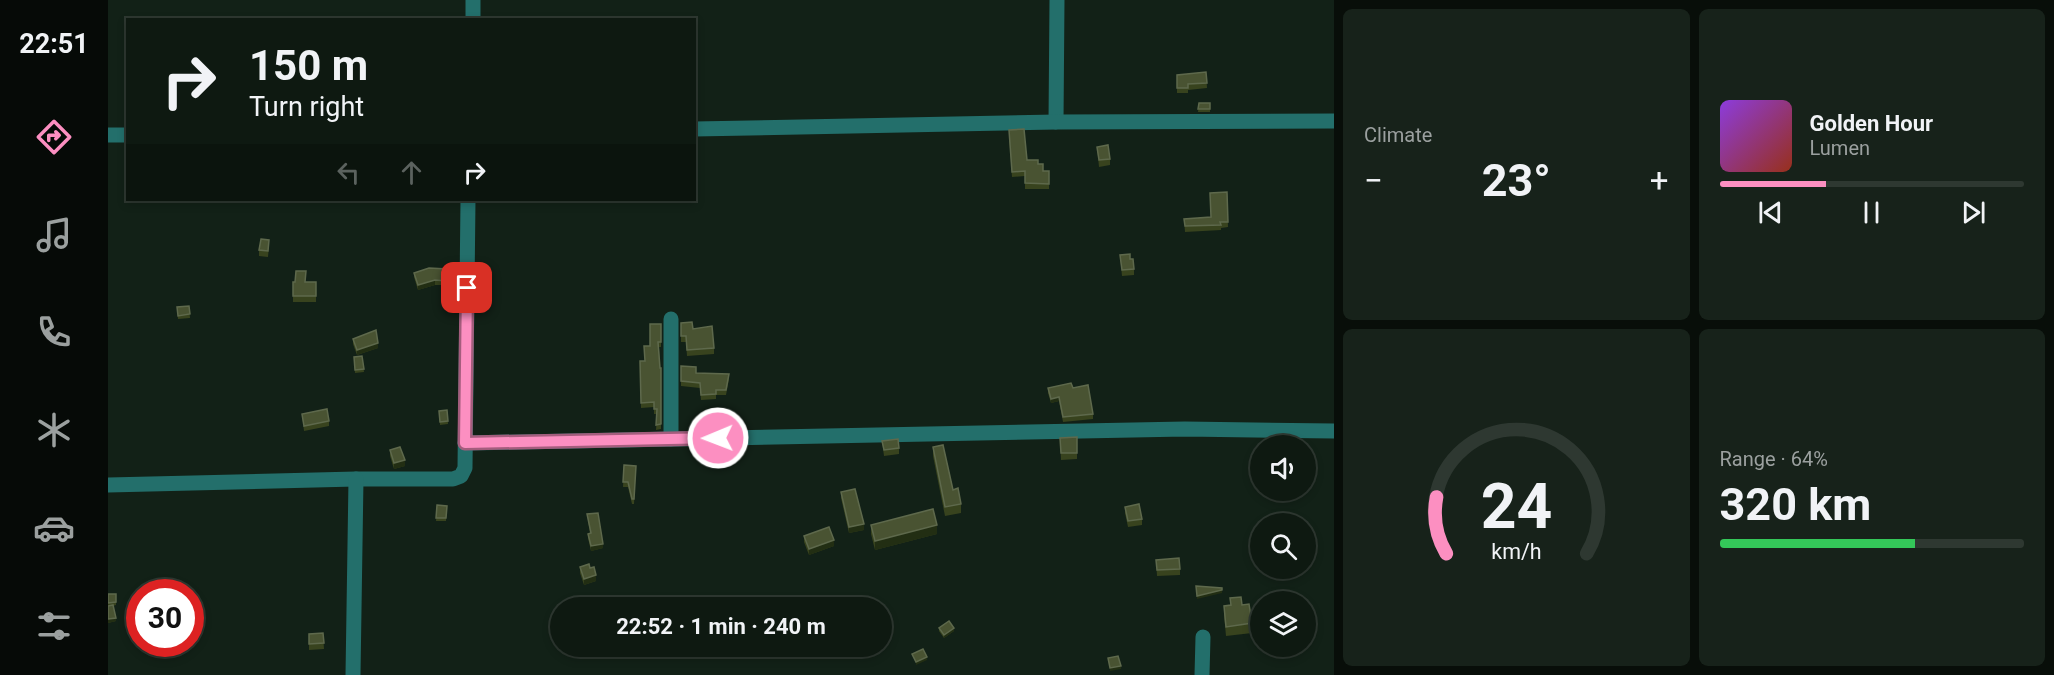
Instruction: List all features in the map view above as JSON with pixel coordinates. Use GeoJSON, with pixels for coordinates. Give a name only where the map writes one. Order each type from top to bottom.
{"type":"FeatureCollection","features":[{"type":"Feature","properties":{"kind":"street"},"geometry":{"type":"LineString","coordinates":[[473,0],[473,18]]}},
{"type":"Feature","properties":{"kind":"street"},"geometry":{"type":"LineString","coordinates":[[1056,122],[1057,0]]}},
{"type":"Feature","properties":{"kind":"street"},"geometry":{"type":"LineString","coordinates":[[696,129],[1056,122],[1334,121]]}},
{"type":"Feature","properties":{"kind":"street"},"geometry":{"type":"LineString","coordinates":[[108,135],[126,135]]}},
{"type":"Feature","properties":{"kind":"street"},"geometry":{"type":"LineString","coordinates":[[108,485],[453,479],[461,476],[465,468],[468,201]]}},
{"type":"Feature","properties":{"kind":"street"},"geometry":{"type":"LineString","coordinates":[[671,319],[671,439]]}},
{"type":"Feature","properties":{"kind":"street"},"geometry":{"type":"LineString","coordinates":[[465,443],[1185,429],[1334,431]]}},
{"type":"Feature","properties":{"kind":"street"},"geometry":{"type":"LineString","coordinates":[[353,675],[356,479]]}},
{"type":"Feature","properties":{"kind":"street"},"geometry":{"type":"LineString","coordinates":[[1202,675],[1203,637]]}},
{"type":"Feature","properties":{"kind":"building"},"geometry":{"type":"Polygon","coordinates":[[[1206,72],[1207,83],[1188,84],[1188,88],[1177,88],[1177,75],[1206,72]]]}},
{"type":"Feature","properties":{"kind":"building"},"geometry":{"type":"Polygon","coordinates":[[[1199,103],[1210,103],[1210,109],[1198,109],[1199,103]]]}},
{"type":"Feature","properties":{"kind":"building"},"geometry":{"type":"Polygon","coordinates":[[[1024,129],[1027,160],[1038,160],[1038,164],[1043,164],[1043,171],[1049,171],[1049,184],[1025,183],[1025,171],[1012,172],[1009,130],[1024,129]]]}},
{"type":"Feature","properties":{"kind":"building"},"geometry":{"type":"Polygon","coordinates":[[[1108,145],[1110,159],[1099,160],[1097,147],[1108,145]]]}},
{"type":"Feature","properties":{"kind":"building"},"geometry":{"type":"Polygon","coordinates":[[[1227,192],[1228,222],[1220,222],[1221,225],[1185,226],[1184,219],[1211,217],[1210,193],[1227,192]]]}},
{"type":"Feature","properties":{"kind":"building"},"geometry":{"type":"Polygon","coordinates":[[[261,239],[269,240],[268,251],[259,250],[261,239]]]}},
{"type":"Feature","properties":{"kind":"building"},"geometry":{"type":"Polygon","coordinates":[[[1130,254],[1134,269],[1122,270],[1120,255],[1130,254]]]}},
{"type":"Feature","properties":{"kind":"building"},"geometry":{"type":"Polygon","coordinates":[[[429,268],[447,269],[446,281],[435,280],[418,285],[414,273],[429,268]]]}},
{"type":"Feature","properties":{"kind":"building"},"geometry":{"type":"Polygon","coordinates":[[[296,271],[306,271],[305,282],[316,282],[316,296],[293,296],[296,271]]]}},
{"type":"Feature","properties":{"kind":"building"},"geometry":{"type":"Polygon","coordinates":[[[189,306],[190,314],[178,316],[177,307],[189,306]]]}},
{"type":"Feature","properties":{"kind":"building"},"geometry":{"type":"Polygon","coordinates":[[[692,322],[693,329],[712,326],[714,348],[687,350],[686,336],[681,336],[681,323],[692,322]]]}},
{"type":"Feature","properties":{"kind":"building"},"geometry":{"type":"Polygon","coordinates":[[[650,324],[661,324],[661,342],[658,342],[661,368],[661,424],[656,425],[657,409],[654,409],[654,402],[641,403],[640,361],[645,361],[644,346],[650,346],[650,324]]]}},
{"type":"Feature","properties":{"kind":"building"},"geometry":{"type":"Polygon","coordinates":[[[376,330],[378,343],[357,350],[353,339],[376,330]]]}},
{"type":"Feature","properties":{"kind":"building"},"geometry":{"type":"Polygon","coordinates":[[[362,356],[364,369],[355,370],[354,357],[362,356]]]}},
{"type":"Feature","properties":{"kind":"building"},"geometry":{"type":"Polygon","coordinates":[[[681,366],[696,367],[696,373],[729,374],[726,390],[716,390],[716,394],[701,395],[700,383],[681,381],[681,366]]]}},
{"type":"Feature","properties":{"kind":"building"},"geometry":{"type":"Polygon","coordinates":[[[1071,383],[1073,388],[1088,385],[1093,414],[1063,417],[1059,397],[1051,399],[1048,388],[1071,383]]]}},
{"type":"Feature","properties":{"kind":"building"},"geometry":{"type":"Polygon","coordinates":[[[327,409],[329,421],[304,426],[302,414],[327,409]]]}},
{"type":"Feature","properties":{"kind":"building"},"geometry":{"type":"Polygon","coordinates":[[[447,410],[448,421],[440,422],[439,411],[447,410]]]}},
{"type":"Feature","properties":{"kind":"building"},"geometry":{"type":"Polygon","coordinates":[[[1077,437],[1077,453],[1061,453],[1060,438],[1077,437]]]}},
{"type":"Feature","properties":{"kind":"building"},"geometry":{"type":"Polygon","coordinates":[[[898,439],[899,448],[884,450],[882,441],[898,439]]]}},
{"type":"Feature","properties":{"kind":"building"},"geometry":{"type":"Polygon","coordinates":[[[943,445],[953,490],[958,488],[961,504],[945,507],[933,447],[943,445]]]}},
{"type":"Feature","properties":{"kind":"building"},"geometry":{"type":"Polygon","coordinates":[[[400,447],[405,460],[394,463],[390,450],[400,447]]]}},
{"type":"Feature","properties":{"kind":"building"},"geometry":{"type":"Polygon","coordinates":[[[624,465],[636,466],[634,499],[632,499],[628,482],[623,482],[624,465]]]}},
{"type":"Feature","properties":{"kind":"building"},"geometry":{"type":"Polygon","coordinates":[[[855,489],[864,524],[849,527],[841,492],[855,489]]]}},
{"type":"Feature","properties":{"kind":"building"},"geometry":{"type":"Polygon","coordinates":[[[1139,504],[1142,519],[1128,521],[1125,507],[1139,504]]]}},
{"type":"Feature","properties":{"kind":"building"},"geometry":{"type":"Polygon","coordinates":[[[437,505],[447,506],[446,518],[436,518],[437,505]]]}},
{"type":"Feature","properties":{"kind":"building"},"geometry":{"type":"Polygon","coordinates":[[[933,509],[937,525],[875,541],[871,525],[933,509]]]}},
{"type":"Feature","properties":{"kind":"building"},"geometry":{"type":"Polygon","coordinates":[[[598,513],[603,544],[591,546],[587,514],[598,513]]]}},
{"type":"Feature","properties":{"kind":"building"},"geometry":{"type":"Polygon","coordinates":[[[829,527],[834,540],[809,549],[804,536],[829,527]]]}},
{"type":"Feature","properties":{"kind":"building"},"geometry":{"type":"Polygon","coordinates":[[[1179,558],[1180,569],[1157,570],[1156,560],[1179,558]]]}},
{"type":"Feature","properties":{"kind":"building"},"geometry":{"type":"Polygon","coordinates":[[[589,564],[590,568],[594,567],[596,575],[584,579],[580,567],[589,564]]]}},
{"type":"Feature","properties":{"kind":"building"},"geometry":{"type":"Polygon","coordinates":[[[1196,586],[1222,588],[1222,590],[1197,596],[1196,586]]]}},
{"type":"Feature","properties":{"kind":"building"},"geometry":{"type":"Polygon","coordinates":[[[108,594],[116,594],[116,602],[108,603],[108,594]]]}},
{"type":"Feature","properties":{"kind":"building"},"geometry":{"type":"Polygon","coordinates":[[[1241,597],[1242,605],[1249,604],[1250,623],[1226,627],[1224,606],[1231,605],[1230,598],[1241,597]]]}},
{"type":"Feature","properties":{"kind":"building"},"geometry":{"type":"Polygon","coordinates":[[[113,605],[116,618],[108,619],[108,606],[113,605]]]}},
{"type":"Feature","properties":{"kind":"building"},"geometry":{"type":"Polygon","coordinates":[[[949,621],[954,628],[944,635],[939,628],[949,621]]]}},
{"type":"Feature","properties":{"kind":"building"},"geometry":{"type":"Polygon","coordinates":[[[323,633],[324,643],[309,644],[309,634],[323,633]]]}},
{"type":"Feature","properties":{"kind":"building"},"geometry":{"type":"Polygon","coordinates":[[[923,649],[927,657],[916,662],[912,654],[923,649]]]}},
{"type":"Feature","properties":{"kind":"building"},"geometry":{"type":"Polygon","coordinates":[[[1118,656],[1121,666],[1110,668],[1108,658],[1118,656]]]}},
{"type":"Feature","properties":{"kind":"route"},"geometry":{"type":"LineString","coordinates":[[467,288],[465,443],[718,438]]}}]}
